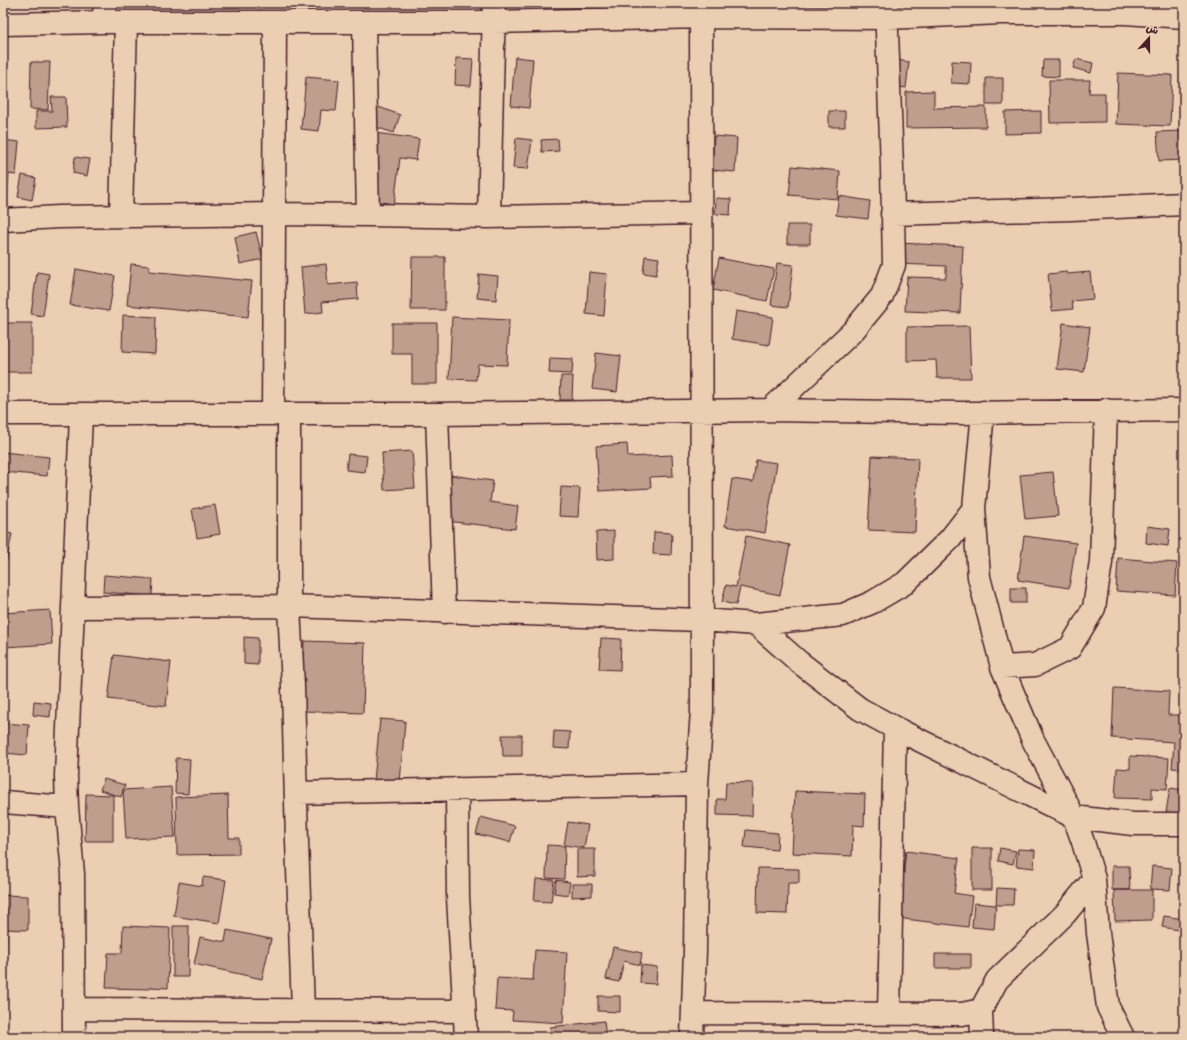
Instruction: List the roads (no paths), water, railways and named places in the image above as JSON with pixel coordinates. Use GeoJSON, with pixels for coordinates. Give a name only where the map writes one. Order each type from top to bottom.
{"type":"FeatureCollection","features":[{"type":"Feature","properties":{"kind":"street"},"geometry":{"type":"LineString","coordinates":[[692,1037],[697,784],[702,710],[702,10]]}},
{"type":"Feature","properties":{"kind":"street"},"geometry":{"type":"LineString","coordinates":[[3,24],[112,16],[275,23],[364,23],[494,13],[702,10],[1001,13],[1125,12],[1184,17]]}},
{"type":"Feature","properties":{"kind":"street"},"geometry":{"type":"LineString","coordinates":[[770,410],[853,331],[882,296],[894,265],[886,11]]}},
{"type":"Feature","properties":{"kind":"street"},"geometry":{"type":"LineString","coordinates":[[489,217],[494,13]]}},
{"type":"Feature","properties":{"kind":"street"},"geometry":{"type":"LineString","coordinates":[[112,16],[121,216]]}},
{"type":"Feature","properties":{"kind":"street"},"geometry":{"type":"LineString","coordinates":[[275,23],[274,214],[293,687],[303,1010]]}},
{"type":"Feature","properties":{"kind":"street"},"geometry":{"type":"LineString","coordinates":[[364,23],[368,215]]}},
{"type":"Feature","properties":{"kind":"street"},"geometry":{"type":"LineString","coordinates":[[892,214],[1184,204]]}},
{"type":"Feature","properties":{"kind":"street"},"geometry":{"type":"LineString","coordinates":[[3,220],[59,217],[274,214],[489,217],[701,212]]}},
{"type":"Feature","properties":{"kind":"street"},"geometry":{"type":"LineString","coordinates":[[3,414],[437,414],[770,410],[983,412],[1184,410]]}},
{"type":"Feature","properties":{"kind":"street"},"geometry":{"type":"LineString","coordinates":[[1002,667],[1035,665],[1070,648],[1094,608],[1101,562],[1106,410]]}},
{"type":"Feature","properties":{"kind":"street"},"geometry":{"type":"LineString","coordinates":[[983,412],[974,508],[979,577],[1002,667],[1034,740],[1074,817],[1094,879],[1098,933],[1108,1007],[1123,1037]]}},
{"type":"Feature","properties":{"kind":"street"},"geometry":{"type":"LineString","coordinates":[[437,414],[444,612]]}},
{"type":"Feature","properties":{"kind":"street"},"geometry":{"type":"LineString","coordinates":[[74,1037],[73,874],[67,807],[66,776],[81,415]]}},
{"type":"Feature","properties":{"kind":"street"},"geometry":{"type":"LineString","coordinates":[[73,607],[289,606],[702,620],[756,624],[843,615],[873,602],[905,583],[950,539],[974,508]]}},
{"type":"Feature","properties":{"kind":"street"},"geometry":{"type":"LineString","coordinates":[[756,624],[799,662],[860,709],[1074,817],[1133,824],[1184,824]]}},
{"type":"Feature","properties":{"kind":"street"},"geometry":{"type":"LineString","coordinates":[[889,1013],[895,728]]}},
{"type":"Feature","properties":{"kind":"street"},"geometry":{"type":"LineString","coordinates":[[296,793],[697,784]]}},
{"type":"Feature","properties":{"kind":"street"},"geometry":{"type":"LineString","coordinates":[[457,789],[458,897],[466,1037]]}},
{"type":"Feature","properties":{"kind":"street"},"geometry":{"type":"LineString","coordinates":[[3,802],[67,807]]}},
{"type":"Feature","properties":{"kind":"street"},"geometry":{"type":"LineString","coordinates":[[982,1037],[981,1010],[997,980],[1065,914],[1094,879]]}},
{"type":"Feature","properties":{"kind":"street"},"geometry":{"type":"LineString","coordinates":[[74,1009],[464,1011]]}},
{"type":"Feature","properties":{"kind":"street"},"geometry":{"type":"LineString","coordinates":[[693,1013],[962,1014],[981,1010]]}}]}
